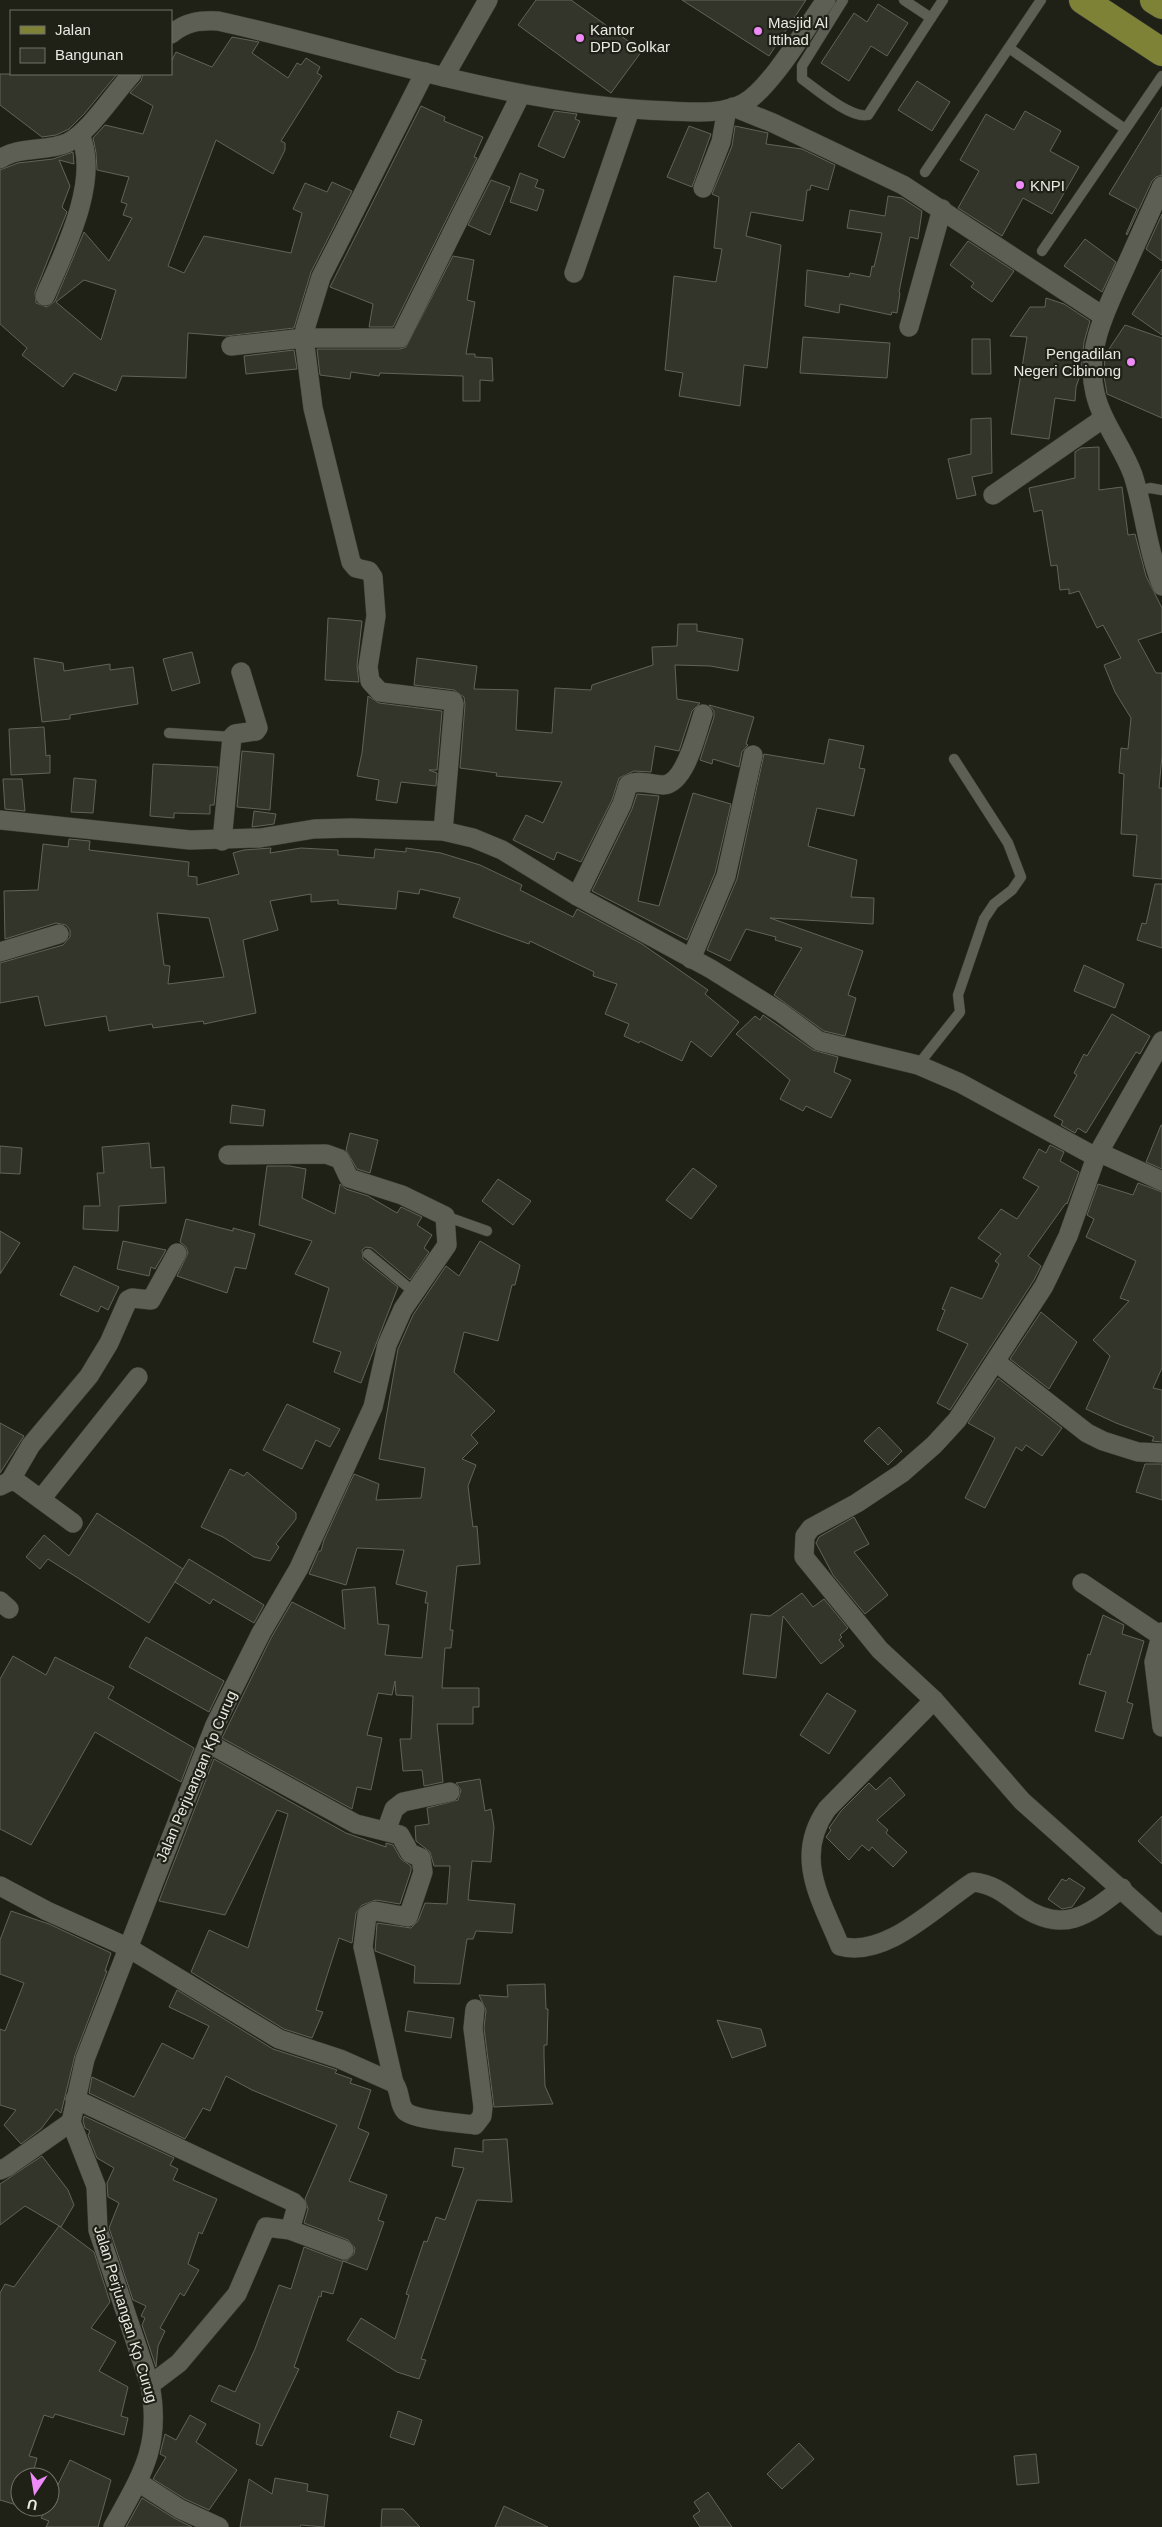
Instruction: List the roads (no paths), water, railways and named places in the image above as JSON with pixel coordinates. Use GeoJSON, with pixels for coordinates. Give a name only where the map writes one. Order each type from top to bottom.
{"type":"FeatureCollection","features":[{"type":"Feature","properties":{"kind":"main road"},"geometry":{"type":"LineString","coordinates":[[1083,0],[1162,52]]}},
{"type":"Feature","properties":{"kind":"main road"},"geometry":{"type":"LineString","coordinates":[[1154,0],[1162,5]]}},
{"type":"Feature","properties":{"kind":"street"},"geometry":{"type":"LineString","coordinates":[[444,77],[488,0]]}},
{"type":"Feature","properties":{"kind":"street"},"geometry":{"type":"LineString","coordinates":[[172,33],[181,26],[198,20],[218,21],[444,77],[521,94],[630,110],[698,113],[730,108],[744,103],[761,88],[796,44],[826,0]]}},
{"type":"Feature","properties":{"kind":"street"},"geometry":{"type":"LineString","coordinates":[[426,72],[321,276],[304,338],[314,408],[351,562],[356,568],[372,574],[374,611],[368,667],[373,686],[380,692],[452,701],[454,704],[443,831]]}},
{"type":"Feature","properties":{"kind":"street"},"geometry":{"type":"LineString","coordinates":[[0,160],[31,149],[65,144],[80,135],[131,75]]}},
{"type":"Feature","properties":{"kind":"street"},"geometry":{"type":"LineString","coordinates":[[231,346],[304,338],[400,338],[521,94]]}},
{"type":"Feature","properties":{"kind":"street"},"geometry":{"type":"LineString","coordinates":[[704,188],[721,142],[730,108]]}},
{"type":"Feature","properties":{"kind":"street"},"geometry":{"type":"LineString","coordinates":[[730,108],[772,123],[903,185],[1104,316]]}},
{"type":"Feature","properties":{"kind":"street"},"geometry":{"type":"LineString","coordinates":[[574,273],[630,110]]}},
{"type":"Feature","properties":{"kind":"street"},"geometry":{"type":"LineString","coordinates":[[45,296],[74,224],[86,177],[85,146],[80,135]]}},
{"type":"Feature","properties":{"kind":"street"},"geometry":{"type":"LineString","coordinates":[[1162,186],[1104,316],[1094,353],[1093,375],[1094,392],[1104,418],[1123,452],[1137,491],[1154,565],[1162,586]]}},
{"type":"Feature","properties":{"kind":"street"},"geometry":{"type":"LineString","coordinates":[[909,327],[942,209]]}},
{"type":"Feature","properties":{"kind":"street"},"geometry":{"type":"LineString","coordinates":[[993,495],[1104,418]]}},
{"type":"Feature","properties":{"kind":"street"},"geometry":{"type":"LineString","coordinates":[[222,840],[232,737],[235,734],[256,731],[258,728],[241,672]]}},
{"type":"Feature","properties":{"kind":"street"},"geometry":{"type":"LineString","coordinates":[[577,896],[622,804],[628,785],[634,783],[665,785],[672,781],[679,774],[690,755],[703,714]]}},
{"type":"Feature","properties":{"kind":"street"},"geometry":{"type":"LineString","coordinates":[[691,959],[726,876],[753,755]]}},
{"type":"Feature","properties":{"kind":"street"},"geometry":{"type":"LineString","coordinates":[[0,820],[190,840],[260,838],[314,829],[443,831],[474,838],[502,850],[577,896],[691,959],[780,1012],[819,1041],[910,1063],[960,1083],[1023,1118],[1097,1155],[1162,1181]]}},
{"type":"Feature","properties":{"kind":"street"},"geometry":{"type":"LineString","coordinates":[[0,952],[59,934]]}},
{"type":"Feature","properties":{"kind":"street"},"geometry":{"type":"LineString","coordinates":[[1162,1041],[1097,1155],[1068,1236],[1044,1286],[957,1420],[934,1445],[902,1473],[857,1503],[811,1528],[805,1536],[804,1557],[880,1650],[934,1700],[1022,1801],[1122,1888],[1162,1926]]}},
{"type":"Feature","properties":{"kind":"street"},"geometry":{"type":"LineString","coordinates":[[228,1155],[326,1154],[340,1160],[349,1178],[402,1195],[445,1216]]}},
{"type":"Feature","properties":{"kind":"street","name":"Jalan Perjuangan Kp Curug"},"geometry":{"type":"LineString","coordinates":[[113,2527],[145,2467],[152,2442],[155,2419],[150,2386],[98,2230],[96,2186],[71,2122],[85,2059],[208,1742],[238,1677],[299,1568],[369,1416],[387,1344],[403,1309],[447,1245],[445,1216]]}},
{"type":"Feature","properties":{"kind":"street"},"geometry":{"type":"LineString","coordinates":[[5,1483],[31,1445],[89,1376],[109,1342],[128,1300],[132,1298],[151,1300],[177,1253]]}},
{"type":"Feature","properties":{"kind":"street"},"geometry":{"type":"LineString","coordinates":[[996,1362],[1087,1433],[1138,1452],[1162,1452]]}},
{"type":"Feature","properties":{"kind":"street"},"geometry":{"type":"LineString","coordinates":[[41,1499],[138,1377]]}},
{"type":"Feature","properties":{"kind":"street"},"geometry":{"type":"LineString","coordinates":[[5,1483],[17,1482],[73,1522]]}},
{"type":"Feature","properties":{"kind":"street"},"geometry":{"type":"LineString","coordinates":[[1082,1582],[1161,1634],[1154,1662],[1162,1727]]}},
{"type":"Feature","properties":{"kind":"street"},"geometry":{"type":"LineString","coordinates":[[934,1700],[827,1809],[816,1824],[811,1844],[811,1872],[840,1946],[859,1950],[902,1933],[973,1882],[992,1886],[1050,1921],[1061,1922],[1078,1918],[1093,1911],[1122,1888]]}},
{"type":"Feature","properties":{"kind":"street"},"geometry":{"type":"LineString","coordinates":[[208,1742],[356,1824],[400,1835],[410,1853],[421,1858],[423,1872],[408,1918],[375,1911],[367,1915],[362,1947],[394,2083],[398,2088],[402,2107],[409,2114],[475,2125],[482,2116],[483,2106],[474,2028],[475,2009]]}},
{"type":"Feature","properties":{"kind":"street"},"geometry":{"type":"LineString","coordinates":[[386,1831],[394,1809],[403,1802],[450,1792]]}},
{"type":"Feature","properties":{"kind":"street"},"geometry":{"type":"LineString","coordinates":[[1,1890],[127,1947],[279,2039],[340,2059],[394,2083]]}},
{"type":"Feature","properties":{"kind":"street"},"geometry":{"type":"LineString","coordinates":[[75,2099],[293,2202],[296,2206],[290,2230]]}},
{"type":"Feature","properties":{"kind":"street"},"geometry":{"type":"LineString","coordinates":[[0,2170],[71,2122]]}},
{"type":"Feature","properties":{"kind":"street"},"geometry":{"type":"LineString","coordinates":[[150,2386],[179,2363],[238,2294],[266,2227],[290,2230],[344,2250]]}},
{"type":"Feature","properties":{"kind":"street"},"geometry":{"type":"LineString","coordinates":[[138,2482],[180,2509],[219,2527]]}},
{"type":"Feature","properties":{"kind":"lane"},"geometry":{"type":"LineString","coordinates":[[843,0],[802,66],[802,79],[858,115],[868,115],[943,0]]}},
{"type":"Feature","properties":{"kind":"lane"},"geometry":{"type":"LineString","coordinates":[[904,0],[931,18]]}},
{"type":"Feature","properties":{"kind":"lane"},"geometry":{"type":"LineString","coordinates":[[925,172],[1041,0]]}},
{"type":"Feature","properties":{"kind":"lane"},"geometry":{"type":"LineString","coordinates":[[1009,48],[1125,129]]}},
{"type":"Feature","properties":{"kind":"lane"},"geometry":{"type":"LineString","coordinates":[[1042,251],[1162,76]]}},
{"type":"Feature","properties":{"kind":"lane"},"geometry":{"type":"LineString","coordinates":[[1137,491],[1150,488],[1162,490]]}},
{"type":"Feature","properties":{"kind":"lane"},"geometry":{"type":"LineString","coordinates":[[169,733],[232,737]]}},
{"type":"Feature","properties":{"kind":"lane"},"geometry":{"type":"LineString","coordinates":[[910,1063],[960,1012],[958,995],[984,919],[994,904],[1018,883],[1021,877],[1008,843],[954,759]]}},
{"type":"Feature","properties":{"kind":"lane"},"geometry":{"type":"LineString","coordinates":[[445,1216],[487,1231]]}},
{"type":"Feature","properties":{"kind":"lane"},"geometry":{"type":"LineString","coordinates":[[368,1254],[414,1293]]}},
{"type":"Feature","properties":{"kind":"place","name":"Masjid Al Ittihad"},"geometry":{"type":"Point","coordinates":[758,31]}},
{"type":"Feature","properties":{"kind":"place","name":"Kantor DPD Golkar"},"geometry":{"type":"Point","coordinates":[580,38]}},
{"type":"Feature","properties":{"kind":"place","name":"KNPI"},"geometry":{"type":"Point","coordinates":[1020,185]}},
{"type":"Feature","properties":{"kind":"place","name":"Pengadilan Negeri Cibinong"},"geometry":{"type":"Point","coordinates":[1131,362]}}]}
